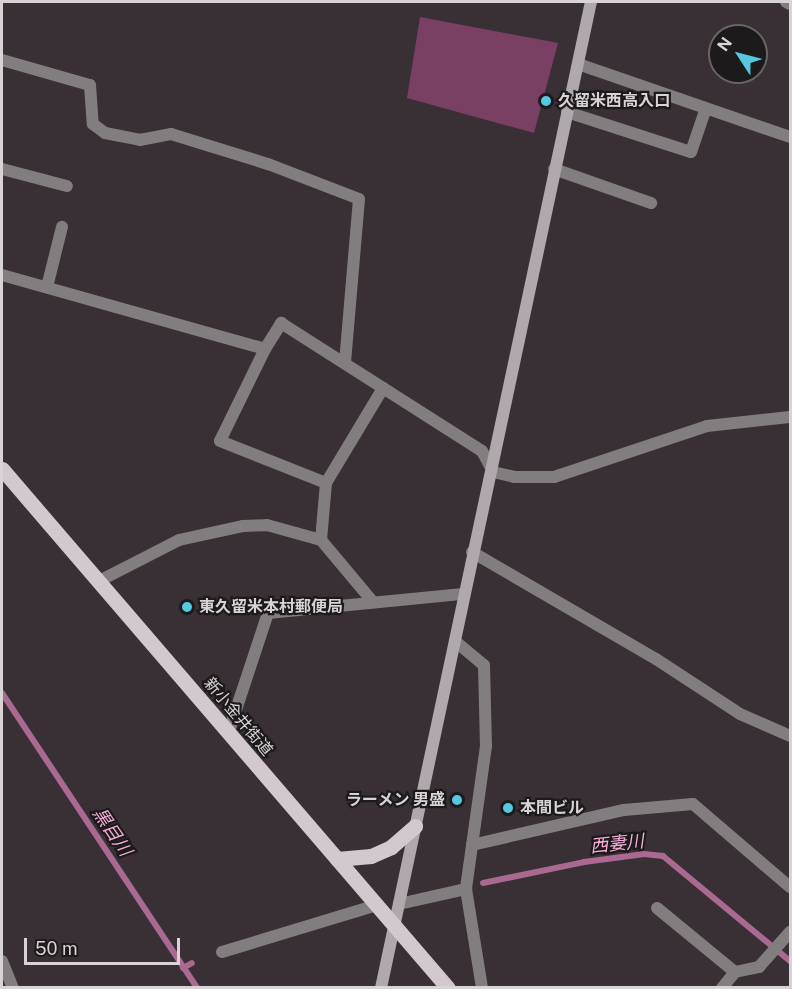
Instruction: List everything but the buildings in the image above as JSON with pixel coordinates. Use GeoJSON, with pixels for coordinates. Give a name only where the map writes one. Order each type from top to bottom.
{"type":"FeatureCollection","features":[{"type":"Feature","properties":{"kind":"main road","name":"新小金井街道"},"geometry":{"type":"LineString","coordinates":[[2,469],[448,987]]}},
{"type":"Feature","properties":{"kind":"main road"},"geometry":{"type":"LineString","coordinates":[[337,859],[371,856],[391,847],[415,826]]}},
{"type":"Feature","properties":{"kind":"street"},"geometry":{"type":"LineString","coordinates":[[381,987],[472,552],[493,472],[554,170],[591,2]]}},
{"type":"Feature","properties":{"kind":"street"},"geometry":{"type":"LineString","coordinates":[[786,2],[790,4]]}},
{"type":"Feature","properties":{"kind":"street"},"geometry":{"type":"LineString","coordinates":[[2,60],[90,86],[93,124],[105,133],[140,140],[171,134],[268,164],[359,199],[345,362]]}},
{"type":"Feature","properties":{"kind":"street"},"geometry":{"type":"LineString","coordinates":[[578,64],[790,137]]}},
{"type":"Feature","properties":{"kind":"street"},"geometry":{"type":"LineString","coordinates":[[567,112],[691,152],[706,108]]}},
{"type":"Feature","properties":{"kind":"street"},"geometry":{"type":"LineString","coordinates":[[2,169],[67,186]]}},
{"type":"Feature","properties":{"kind":"street"},"geometry":{"type":"LineString","coordinates":[[554,170],[651,203]]}},
{"type":"Feature","properties":{"kind":"street"},"geometry":{"type":"LineString","coordinates":[[47,287],[62,227]]}},
{"type":"Feature","properties":{"kind":"street"},"geometry":{"type":"LineString","coordinates":[[2,275],[265,349]]}},
{"type":"Feature","properties":{"kind":"street"},"geometry":{"type":"LineString","coordinates":[[327,483],[220,441],[265,349],[281,322],[482,451],[493,472]]}},
{"type":"Feature","properties":{"kind":"street"},"geometry":{"type":"LineString","coordinates":[[321,540],[327,483],[383,388]]}},
{"type":"Feature","properties":{"kind":"street"},"geometry":{"type":"LineString","coordinates":[[493,472],[529,479],[554,477],[707,426],[790,417]]}},
{"type":"Feature","properties":{"kind":"street"},"geometry":{"type":"LineString","coordinates":[[99,581],[179,540],[243,526],[267,525],[321,540],[373,602]]}},
{"type":"Feature","properties":{"kind":"street"},"geometry":{"type":"LineString","coordinates":[[472,552],[656,659],[740,714],[790,735]]}},
{"type":"Feature","properties":{"kind":"street"},"geometry":{"type":"LineString","coordinates":[[228,734],[268,613],[463,594]]}},
{"type":"Feature","properties":{"kind":"street"},"geometry":{"type":"LineString","coordinates":[[455,641],[484,664],[486,746],[466,889],[482,987]]}},
{"type":"Feature","properties":{"kind":"street"},"geometry":{"type":"LineString","coordinates":[[472,846],[624,810],[693,804],[790,887]]}},
{"type":"Feature","properties":{"kind":"street"},"geometry":{"type":"LineString","coordinates":[[399,904],[466,889]]}},
{"type":"Feature","properties":{"kind":"street"},"geometry":{"type":"LineString","coordinates":[[222,952],[377,905]]}},
{"type":"Feature","properties":{"kind":"street"},"geometry":{"type":"LineString","coordinates":[[657,908],[735,972]]}},
{"type":"Feature","properties":{"kind":"street"},"geometry":{"type":"LineString","coordinates":[[722,987],[735,972],[759,967],[790,932]]}},
{"type":"Feature","properties":{"kind":"street"},"geometry":{"type":"LineString","coordinates":[[2,961],[13,987]]}},
{"type":"Feature","properties":{"kind":"shaded area"},"geometry":{"type":"Polygon","coordinates":[[[420,17],[558,43],[534,133],[407,98],[420,17]]]}},
{"type":"Feature","properties":{"kind":"waterway","name":"黒目川"},"geometry":{"type":"LineString","coordinates":[[2,693],[197,988]]}},
{"type":"Feature","properties":{"kind":"waterway","name":"西妻川"},"geometry":{"type":"LineString","coordinates":[[483,883],[584,862],[644,854],[663,856],[790,961]]}},
{"type":"Feature","properties":{"kind":"waterway","name":"西妻川"},"geometry":{"type":"LineString","coordinates":[[183,968],[192,963]]}},
{"type":"Feature","properties":{"kind":"place","name":"久留米西高入口"},"geometry":{"type":"Point","coordinates":[546,101]}},
{"type":"Feature","properties":{"kind":"place","name":"東久留米本村郵便局"},"geometry":{"type":"Point","coordinates":[187,607]}},
{"type":"Feature","properties":{"kind":"place","name":"ラーメン 男盛"},"geometry":{"type":"Point","coordinates":[457,800]}},
{"type":"Feature","properties":{"kind":"place","name":"本間ビル"},"geometry":{"type":"Point","coordinates":[508,808]}}]}
